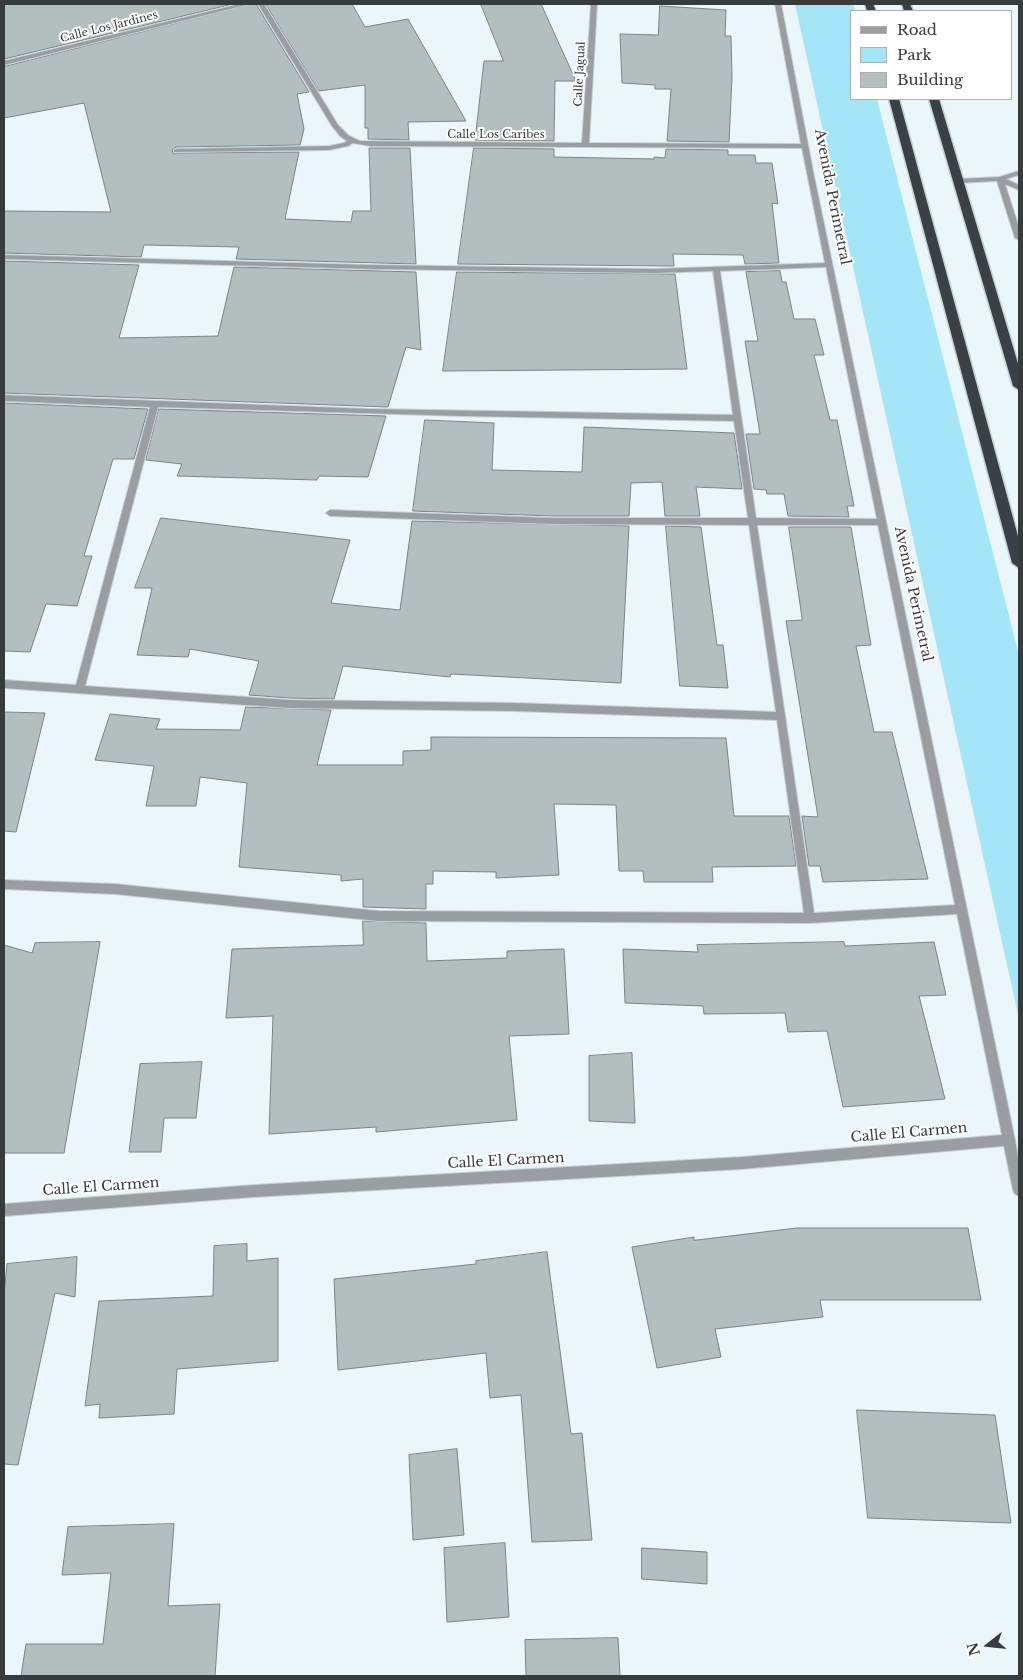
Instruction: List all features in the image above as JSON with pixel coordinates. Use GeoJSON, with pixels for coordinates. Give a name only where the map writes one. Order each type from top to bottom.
{"type":"FeatureCollection","features":[{"type":"Feature","properties":{"kind":"highway"},"geometry":{"type":"LineString","coordinates":[[894,100],[1019,563]]}},
{"type":"Feature","properties":{"kind":"highway"},"geometry":{"type":"LineString","coordinates":[[934,100],[1019,386]]}},
{"type":"Feature","properties":{"kind":"street","name":"Calle Los Jardines"},"geometry":{"type":"LineString","coordinates":[[4,63],[247,4]]}},
{"type":"Feature","properties":{"kind":"street"},"geometry":{"type":"LineString","coordinates":[[176,151],[329,148],[346,145],[351,141],[343,137],[335,126],[261,4]]}},
{"type":"Feature","properties":{"kind":"street","name":"Calle Jagual"},"geometry":{"type":"LineString","coordinates":[[585,145],[594,4]]}},
{"type":"Feature","properties":{"kind":"street","name":"Avenida Perimetral"},"geometry":{"type":"LineString","coordinates":[[778,4],[1019,1190]]}},
{"type":"Feature","properties":{"kind":"street","name":"Calle Los Caribes"},"geometry":{"type":"LineString","coordinates":[[351,141],[370,144],[806,146]]}},
{"type":"Feature","properties":{"kind":"street"},"geometry":{"type":"LineString","coordinates":[[958,180],[1000,179],[1019,173]]}},
{"type":"Feature","properties":{"kind":"street"},"geometry":{"type":"LineString","coordinates":[[1000,179],[1019,188]]}},
{"type":"Feature","properties":{"kind":"street"},"geometry":{"type":"LineString","coordinates":[[1000,179],[1019,238]]}},
{"type":"Feature","properties":{"kind":"street"},"geometry":{"type":"LineString","coordinates":[[4,257],[372,267],[654,271],[830,265]]}},
{"type":"Feature","properties":{"kind":"street"},"geometry":{"type":"LineString","coordinates":[[716,268],[810,918]]}},
{"type":"Feature","properties":{"kind":"street"},"geometry":{"type":"LineString","coordinates":[[4,398],[422,414],[737,418]]}},
{"type":"Feature","properties":{"kind":"street"},"geometry":{"type":"LineString","coordinates":[[80,689],[155,405]]}},
{"type":"Feature","properties":{"kind":"street"},"geometry":{"type":"LineString","coordinates":[[330,513],[553,521],[883,522]]}},
{"type":"Feature","properties":{"kind":"street"},"geometry":{"type":"LineString","coordinates":[[4,684],[290,704],[505,707],[780,716]]}},
{"type":"Feature","properties":{"kind":"street"},"geometry":{"type":"LineString","coordinates":[[4,885],[115,889],[379,916],[810,918],[962,909]]}},
{"type":"Feature","properties":{"kind":"street","name":"Calle El Carmen"},"geometry":{"type":"LineString","coordinates":[[4,1210],[264,1190],[742,1163],[1009,1140]]}},
{"type":"Feature","properties":{"kind":"green space"},"geometry":{"type":"Polygon","coordinates":[[[795,4],[853,4],[855,10],[850,10],[850,100],[877,100],[1019,655],[1019,1019],[795,4]]]}},
{"type":"Feature","properties":{"kind":"building"},"geometry":{"type":"Polygon","coordinates":[[[4,4],[233,4],[4,59],[4,4]]]}},
{"type":"Feature","properties":{"kind":"building"},"geometry":{"type":"Polygon","coordinates":[[[256,4],[309,92],[297,94],[304,129],[300,145],[176,147],[172,150],[173,153],[299,152],[285,219],[351,222],[353,211],[371,211],[369,148],[410,148],[416,264],[236,259],[239,247],[144,245],[141,257],[4,253],[4,211],[111,212],[84,103],[4,118],[4,67],[256,4]]]}},
{"type":"Feature","properties":{"kind":"building"},"geometry":{"type":"Polygon","coordinates":[[[266,4],[352,4],[365,27],[408,19],[466,121],[408,122],[409,140],[368,139],[368,128],[365,128],[365,85],[319,91],[266,4]]]}},
{"type":"Feature","properties":{"kind":"building"},"geometry":{"type":"Polygon","coordinates":[[[481,4],[541,4],[576,81],[555,81],[554,141],[475,140],[484,61],[503,61],[481,4]]]}},
{"type":"Feature","properties":{"kind":"building"},"geometry":{"type":"Polygon","coordinates":[[[660,6],[726,10],[725,36],[731,36],[732,77],[729,142],[667,141],[671,89],[655,89],[655,85],[622,83],[620,34],[658,35],[660,6]]]}},
{"type":"Feature","properties":{"kind":"building"},"geometry":{"type":"Polygon","coordinates":[[[474,148],[554,149],[554,157],[654,159],[654,157],[665,158],[666,149],[728,150],[728,155],[755,155],[756,163],[772,163],[778,204],[772,203],[779,263],[745,264],[743,255],[673,254],[674,266],[458,264],[474,148]]]}},
{"type":"Feature","properties":{"kind":"building"},"geometry":{"type":"Polygon","coordinates":[[[4,261],[139,265],[119,338],[218,336],[234,267],[416,272],[421,350],[406,347],[388,407],[4,393],[4,261]]]}},
{"type":"Feature","properties":{"kind":"building"},"geometry":{"type":"Polygon","coordinates":[[[780,271],[782,282],[786,282],[794,319],[815,319],[824,355],[814,355],[830,420],[837,420],[854,506],[847,506],[849,517],[788,516],[784,494],[767,494],[766,490],[754,489],[746,434],[760,434],[745,341],[758,341],[746,272],[780,271]]]}},
{"type":"Feature","properties":{"kind":"building"},"geometry":{"type":"Polygon","coordinates":[[[457,272],[675,274],[687,369],[443,371],[457,272]]]}},
{"type":"Feature","properties":{"kind":"building"},"geometry":{"type":"Polygon","coordinates":[[[4,403],[148,409],[134,459],[113,459],[84,556],[92,556],[77,606],[46,604],[30,652],[4,651],[4,403]]]}},
{"type":"Feature","properties":{"kind":"building"},"geometry":{"type":"Polygon","coordinates":[[[159,409],[386,416],[368,477],[319,476],[317,480],[177,476],[182,464],[146,460],[159,409]]]}},
{"type":"Feature","properties":{"kind":"building"},"geometry":{"type":"Polygon","coordinates":[[[425,420],[494,423],[492,470],[582,472],[584,427],[734,433],[742,489],[696,487],[700,516],[665,516],[662,482],[631,483],[629,516],[553,516],[413,511],[425,420]]]}},
{"type":"Feature","properties":{"kind":"building"},"geometry":{"type":"Polygon","coordinates":[[[161,518],[350,540],[331,603],[400,610],[412,521],[629,526],[621,683],[451,674],[450,677],[343,666],[334,699],[290,698],[249,695],[259,661],[190,649],[188,657],[137,655],[152,588],[135,588],[161,518]]]}},
{"type":"Feature","properties":{"kind":"building"},"geometry":{"type":"Polygon","coordinates":[[[666,526],[701,527],[717,645],[723,645],[728,688],[680,686],[666,526]]]}},
{"type":"Feature","properties":{"kind":"building"},"geometry":{"type":"Polygon","coordinates":[[[789,527],[851,527],[871,645],[856,646],[874,732],[892,732],[928,879],[823,882],[820,866],[809,866],[802,816],[818,817],[786,621],[802,620],[789,527]]]}},
{"type":"Feature","properties":{"kind":"building"},"geometry":{"type":"Polygon","coordinates":[[[246,707],[331,710],[317,765],[403,765],[403,751],[431,750],[431,737],[726,738],[734,816],[789,816],[796,866],[712,867],[713,882],[644,882],[643,871],[619,871],[616,805],[554,804],[559,875],[496,878],[496,872],[433,871],[433,884],[426,884],[426,909],[363,907],[363,879],[341,881],[341,875],[239,867],[247,783],[200,777],[196,806],[146,806],[154,766],[95,760],[110,714],[160,719],[156,729],[240,730],[246,707]]]}},
{"type":"Feature","properties":{"kind":"building"},"geometry":{"type":"Polygon","coordinates":[[[4,712],[45,713],[16,832],[4,831],[4,712]]]}},
{"type":"Feature","properties":{"kind":"building"},"geometry":{"type":"Polygon","coordinates":[[[363,921],[426,923],[427,961],[507,958],[507,951],[564,949],[569,1034],[509,1036],[517,1120],[376,1132],[376,1127],[269,1134],[273,1016],[226,1018],[232,949],[363,945],[363,921]]]}},
{"type":"Feature","properties":{"kind":"building"},"geometry":{"type":"Polygon","coordinates":[[[100,942],[64,1153],[4,1153],[4,945],[32,953],[35,943],[100,942]]]}},
{"type":"Feature","properties":{"kind":"building"},"geometry":{"type":"Polygon","coordinates":[[[844,942],[845,946],[934,942],[946,995],[919,996],[945,1099],[843,1107],[827,1031],[788,1032],[785,1013],[704,1014],[703,1006],[625,1003],[623,949],[698,952],[697,945],[844,942]]]}},
{"type":"Feature","properties":{"kind":"building"},"geometry":{"type":"Polygon","coordinates":[[[632,1053],[635,1123],[589,1121],[589,1056],[632,1053]]]}},
{"type":"Feature","properties":{"kind":"building"},"geometry":{"type":"Polygon","coordinates":[[[202,1062],[196,1118],[164,1118],[161,1152],[129,1152],[140,1064],[202,1062]]]}},
{"type":"Feature","properties":{"kind":"building"},"geometry":{"type":"Polygon","coordinates":[[[797,1228],[968,1228],[981,1300],[820,1300],[823,1317],[715,1329],[721,1357],[657,1368],[632,1247],[694,1237],[694,1240],[797,1228]]]}},
{"type":"Feature","properties":{"kind":"building"},"geometry":{"type":"Polygon","coordinates":[[[247,1244],[247,1261],[278,1258],[278,1361],[177,1369],[174,1414],[99,1418],[100,1404],[85,1406],[99,1301],[213,1296],[214,1246],[247,1244]]]}},
{"type":"Feature","properties":{"kind":"building"},"geometry":{"type":"Polygon","coordinates":[[[547,1252],[571,1434],[582,1433],[592,1540],[532,1542],[521,1395],[490,1398],[486,1353],[338,1370],[334,1279],[476,1264],[476,1261],[547,1252]]]}},
{"type":"Feature","properties":{"kind":"building"},"geometry":{"type":"Polygon","coordinates":[[[77,1257],[75,1297],[55,1293],[18,1465],[4,1464],[4,1295],[7,1264],[77,1257]]]}},
{"type":"Feature","properties":{"kind":"building"},"geometry":{"type":"Polygon","coordinates":[[[857,1410],[995,1415],[1011,1523],[868,1518],[857,1410]]]}},
{"type":"Feature","properties":{"kind":"building"},"geometry":{"type":"Polygon","coordinates":[[[457,1449],[464,1535],[413,1540],[409,1455],[457,1449]]]}},
{"type":"Feature","properties":{"kind":"building"},"geometry":{"type":"Polygon","coordinates":[[[174,1524],[168,1606],[220,1604],[215,1676],[21,1676],[26,1644],[103,1644],[111,1573],[62,1575],[68,1527],[174,1524]]]}},
{"type":"Feature","properties":{"kind":"building"},"geometry":{"type":"Polygon","coordinates":[[[505,1543],[509,1617],[447,1622],[444,1548],[505,1543]]]}},
{"type":"Feature","properties":{"kind":"building"},"geometry":{"type":"Polygon","coordinates":[[[642,1548],[707,1552],[707,1584],[642,1579],[642,1548]]]}},
{"type":"Feature","properties":{"kind":"building"},"geometry":{"type":"Polygon","coordinates":[[[618,1638],[620,1676],[526,1676],[525,1640],[618,1638]]]}}]}
